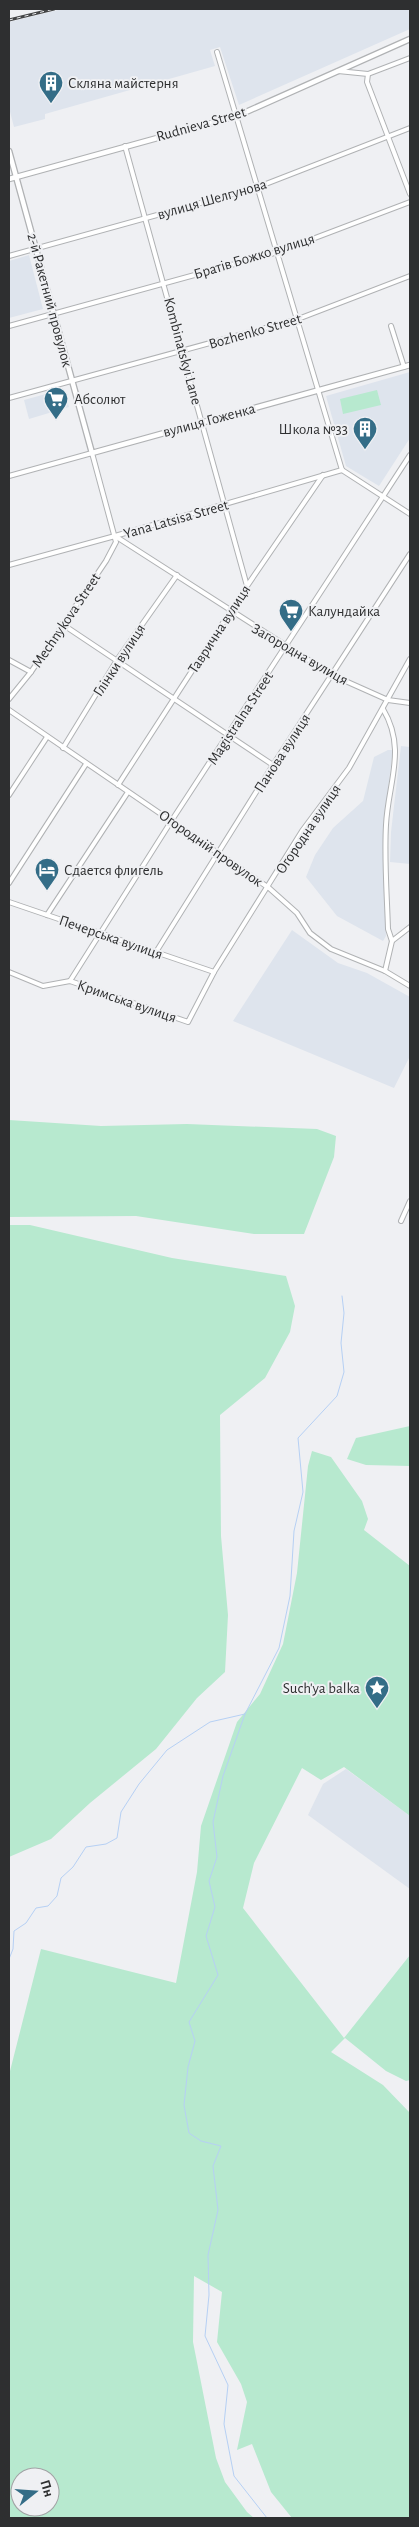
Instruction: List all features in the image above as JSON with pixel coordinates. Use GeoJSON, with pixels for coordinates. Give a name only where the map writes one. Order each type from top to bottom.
{"type":"FeatureCollection","features":[{"type":"Feature","properties":{"kind":"street"},"geometry":{"type":"LineString","coordinates":[[338,71],[410,39]]}},
{"type":"Feature","properties":{"kind":"street"},"geometry":{"type":"LineString","coordinates":[[216,52],[278,252],[342,470],[410,514]]}},
{"type":"Feature","properties":{"kind":"street","name":"Rudnieva Street"},"geometry":{"type":"LineString","coordinates":[[9,179],[237,116],[338,71],[368,74],[410,58]]}},
{"type":"Feature","properties":{"kind":"street"},"geometry":{"type":"LineString","coordinates":[[368,74],[367,82],[410,194]]}},
{"type":"Feature","properties":{"kind":"street","name":"вулиця Шелгунова"},"geometry":{"type":"LineString","coordinates":[[9,256],[258,187],[410,128]]}},
{"type":"Feature","properties":{"kind":"street","name":"Kombinatskyi Lane"},"geometry":{"type":"LineString","coordinates":[[126,146],[165,283],[180,352],[202,422],[223,505],[247,586]]}},
{"type":"Feature","properties":{"kind":"street","name":"2-й Ракетний провулок"},"geometry":{"type":"LineString","coordinates":[[9,151],[115,536]]}},
{"type":"Feature","properties":{"kind":"street","name":"Братів Божко вулиця"},"geometry":{"type":"LineString","coordinates":[[9,326],[278,252],[410,202]]}},
{"type":"Feature","properties":{"kind":"street","name":"Bozhenko Street"},"geometry":{"type":"LineString","coordinates":[[9,398],[298,320],[410,276]]}},
{"type":"Feature","properties":{"kind":"street"},"geometry":{"type":"LineString","coordinates":[[391,326],[404,367]]}},
{"type":"Feature","properties":{"kind":"street","name":"вулиця Гоженка"},"geometry":{"type":"LineString","coordinates":[[9,476],[410,365]]}},
{"type":"Feature","properties":{"kind":"street","name":"Magistralna Street"},"geometry":{"type":"LineString","coordinates":[[70,981],[99,933],[384,497],[410,454]]}},
{"type":"Feature","properties":{"kind":"street","name":"Yana Latsisa Street"},"geometry":{"type":"LineString","coordinates":[[9,565],[342,470]]}},
{"type":"Feature","properties":{"kind":"street","name":"Таврична вулиця"},"geometry":{"type":"LineString","coordinates":[[118,785],[232,613],[247,586],[323,475]]}},
{"type":"Feature","properties":{"kind":"street","name":"Загородна вулиця"},"geometry":{"type":"LineString","coordinates":[[115,536],[332,676],[388,700],[410,703]]}},
{"type":"Feature","properties":{"kind":"street","name":"Mechnykova Street"},"geometry":{"type":"LineString","coordinates":[[9,699],[31,672],[106,561],[116,542],[115,536]]}},
{"type":"Feature","properties":{"kind":"street","name":"Панова вулиця"},"geometry":{"type":"LineString","coordinates":[[156,952],[273,764],[410,554]]}},
{"type":"Feature","properties":{"kind":"street","name":"Глінки вулиця"},"geometry":{"type":"LineString","coordinates":[[63,748],[116,660],[177,575]]}},
{"type":"Feature","properties":{"kind":"street"},"geometry":{"type":"LineString","coordinates":[[62,624],[273,764]]}},
{"type":"Feature","properties":{"kind":"street","name":"Огородна вулиця"},"geometry":{"type":"LineString","coordinates":[[188,1022],[214,972],[269,888],[302,831],[349,768],[410,659]]}},
{"type":"Feature","properties":{"kind":"street"},"geometry":{"type":"LineString","coordinates":[[9,660],[31,672]]}},
{"type":"Feature","properties":{"kind":"street"},"geometry":{"type":"LineString","coordinates":[[383,709],[389,719],[397,748],[386,824],[388,929],[392,941],[385,971]]}},
{"type":"Feature","properties":{"kind":"street","name":"Огородній провулок"},"geometry":{"type":"LineString","coordinates":[[9,710],[269,888],[297,913],[310,933],[331,949],[385,971],[410,986]]}},
{"type":"Feature","properties":{"kind":"street"},"geometry":{"type":"LineString","coordinates":[[9,795],[47,737]]}},
{"type":"Feature","properties":{"kind":"street"},"geometry":{"type":"LineString","coordinates":[[9,883],[86,764]]}},
{"type":"Feature","properties":{"kind":"street"},"geometry":{"type":"LineString","coordinates":[[47,915],[128,792]]}},
{"type":"Feature","properties":{"kind":"street","name":"Печерська вулиця"},"geometry":{"type":"LineString","coordinates":[[9,902],[214,972]]}},
{"type":"Feature","properties":{"kind":"street"},"geometry":{"type":"LineString","coordinates":[[392,941],[410,928]]}},
{"type":"Feature","properties":{"kind":"street","name":"Кримська вулиця"},"geometry":{"type":"LineString","coordinates":[[9,972],[43,986],[70,981],[188,1022]]}},
{"type":"Feature","properties":{"kind":"street"},"geometry":{"type":"LineString","coordinates":[[401,1220],[410,1201]]}},
{"type":"Feature","properties":{"kind":"shaded area"},"geometry":{"type":"Polygon","coordinates":[[[62,9],[410,9],[410,29],[239,105],[220,47],[210,50],[215,66],[45,114],[45,119],[14,127],[9,108],[9,22],[62,9]]]}},
{"type":"Feature","properties":{"kind":"shaded area"},"geometry":{"type":"Polygon","coordinates":[[[29,255],[43,309],[9,318],[9,261],[29,255]]]}},
{"type":"Feature","properties":{"kind":"shaded area"},"geometry":{"type":"Polygon","coordinates":[[[410,372],[410,438],[379,486],[346,466],[326,396],[410,372]]]}},
{"type":"Feature","properties":{"kind":"shaded area"},"geometry":{"type":"Polygon","coordinates":[[[64,389],[69,407],[29,419],[24,400],[64,389]]]}},
{"type":"Feature","properties":{"kind":"shaded area"},"geometry":{"type":"Polygon","coordinates":[[[401,746],[410,747],[410,864],[390,862],[391,832],[401,746]]]}},
{"type":"Feature","properties":{"kind":"shaded area"},"geometry":{"type":"Polygon","coordinates":[[[388,750],[393,750],[383,829],[386,936],[383,941],[337,916],[306,877],[315,855],[333,828],[363,801],[374,757],[388,750]]]}},
{"type":"Feature","properties":{"kind":"shaded area"},"geometry":{"type":"Polygon","coordinates":[[[292,930],[338,963],[367,973],[410,997],[410,1056],[394,1088],[233,1021],[292,930]]]}},
{"type":"Feature","properties":{"kind":"shaded area"},"geometry":{"type":"Polygon","coordinates":[[[346,1769],[410,1816],[410,1889],[308,1815],[323,1784],[346,1769]]]}},
{"type":"Feature","properties":{"kind":"green space"},"geometry":{"type":"Polygon","coordinates":[[[377,390],[381,405],[343,414],[340,399],[377,390]]]}},
{"type":"Feature","properties":{"kind":"green space"},"geometry":{"type":"Polygon","coordinates":[[[9,1120],[101,1126],[187,1124],[317,1129],[336,1136],[334,1157],[304,1234],[254,1234],[136,1216],[9,1217],[9,1120]]]}},
{"type":"Feature","properties":{"kind":"green space"},"geometry":{"type":"Polygon","coordinates":[[[9,1225],[30,1225],[172,1258],[286,1276],[295,1306],[290,1332],[265,1378],[220,1415],[221,1536],[228,1615],[225,1672],[197,1698],[156,1749],[90,1803],[51,1839],[9,1857],[9,1225]]]}},
{"type":"Feature","properties":{"kind":"green space"},"geometry":{"type":"Polygon","coordinates":[[[410,1426],[410,1466],[366,1465],[347,1459],[356,1438],[410,1426]]]}},
{"type":"Feature","properties":{"kind":"green space"},"geometry":{"type":"Polygon","coordinates":[[[312,1451],[331,1457],[362,1501],[368,1519],[364,1530],[410,1566],[410,1816],[344,1767],[321,1780],[302,1768],[254,1863],[243,1908],[344,2038],[410,1955],[410,2080],[406,2081],[386,2071],[345,2038],[331,2052],[383,2085],[410,2113],[410,2518],[292,2518],[271,2492],[252,2444],[237,2450],[247,2402],[241,2384],[217,2342],[222,2292],[194,2276],[193,2342],[216,2458],[225,2482],[247,2512],[254,2518],[9,2518],[9,2075],[41,1949],[176,1983],[197,1872],[201,1826],[237,1722],[260,1694],[283,1644],[297,1573],[308,1466],[312,1451]]]}},
{"type":"Feature","properties":{"kind":"waterway"},"geometry":{"type":"LineString","coordinates":[[267,2518],[234,2476],[224,2424],[228,2385],[205,2336],[209,2295],[208,2255],[218,2210],[213,2166],[221,2146],[201,2141],[189,2133],[184,2105],[188,2067],[195,2041],[189,2022],[218,1975],[206,1936],[215,1907],[209,1881],[217,1857],[213,1822],[223,1776],[245,1714],[279,1648],[290,1596],[294,1531],[303,1492],[298,1438],[337,1396],[344,1372],[341,1343],[344,1313],[342,1296]]}},
{"type":"Feature","properties":{"kind":"waterway"},"geometry":{"type":"LineString","coordinates":[[9,1959],[13,1949],[14,1931],[26,1923],[36,1908],[48,1906],[57,1896],[61,1878],[73,1867],[86,1847],[106,1844],[117,1838],[121,1812],[139,1784],[167,1750],[210,1722],[245,1714]]}},
{"type":"Feature","properties":{"kind":"railway"},"geometry":{"type":"LineString","coordinates":[[9,20],[54,9]]}},
{"type":"Feature","properties":{"kind":"place","name":"Скляна майстерня"},"geometry":{"type":"Point","coordinates":[51,104]}},
{"type":"Feature","properties":{"kind":"place","name":"Абсолют"},"geometry":{"type":"Point","coordinates":[56,420]}},
{"type":"Feature","properties":{"kind":"place","name":"Школа №33"},"geometry":{"type":"Point","coordinates":[365,450]}},
{"type":"Feature","properties":{"kind":"place","name":"Калундайка"},"geometry":{"type":"Point","coordinates":[291,632]}},
{"type":"Feature","properties":{"kind":"place","name":"Сдается флигель"},"geometry":{"type":"Point","coordinates":[47,891]}},
{"type":"Feature","properties":{"kind":"place","name":"Such'ya balka"},"geometry":{"type":"Point","coordinates":[377,1709]}}]}
